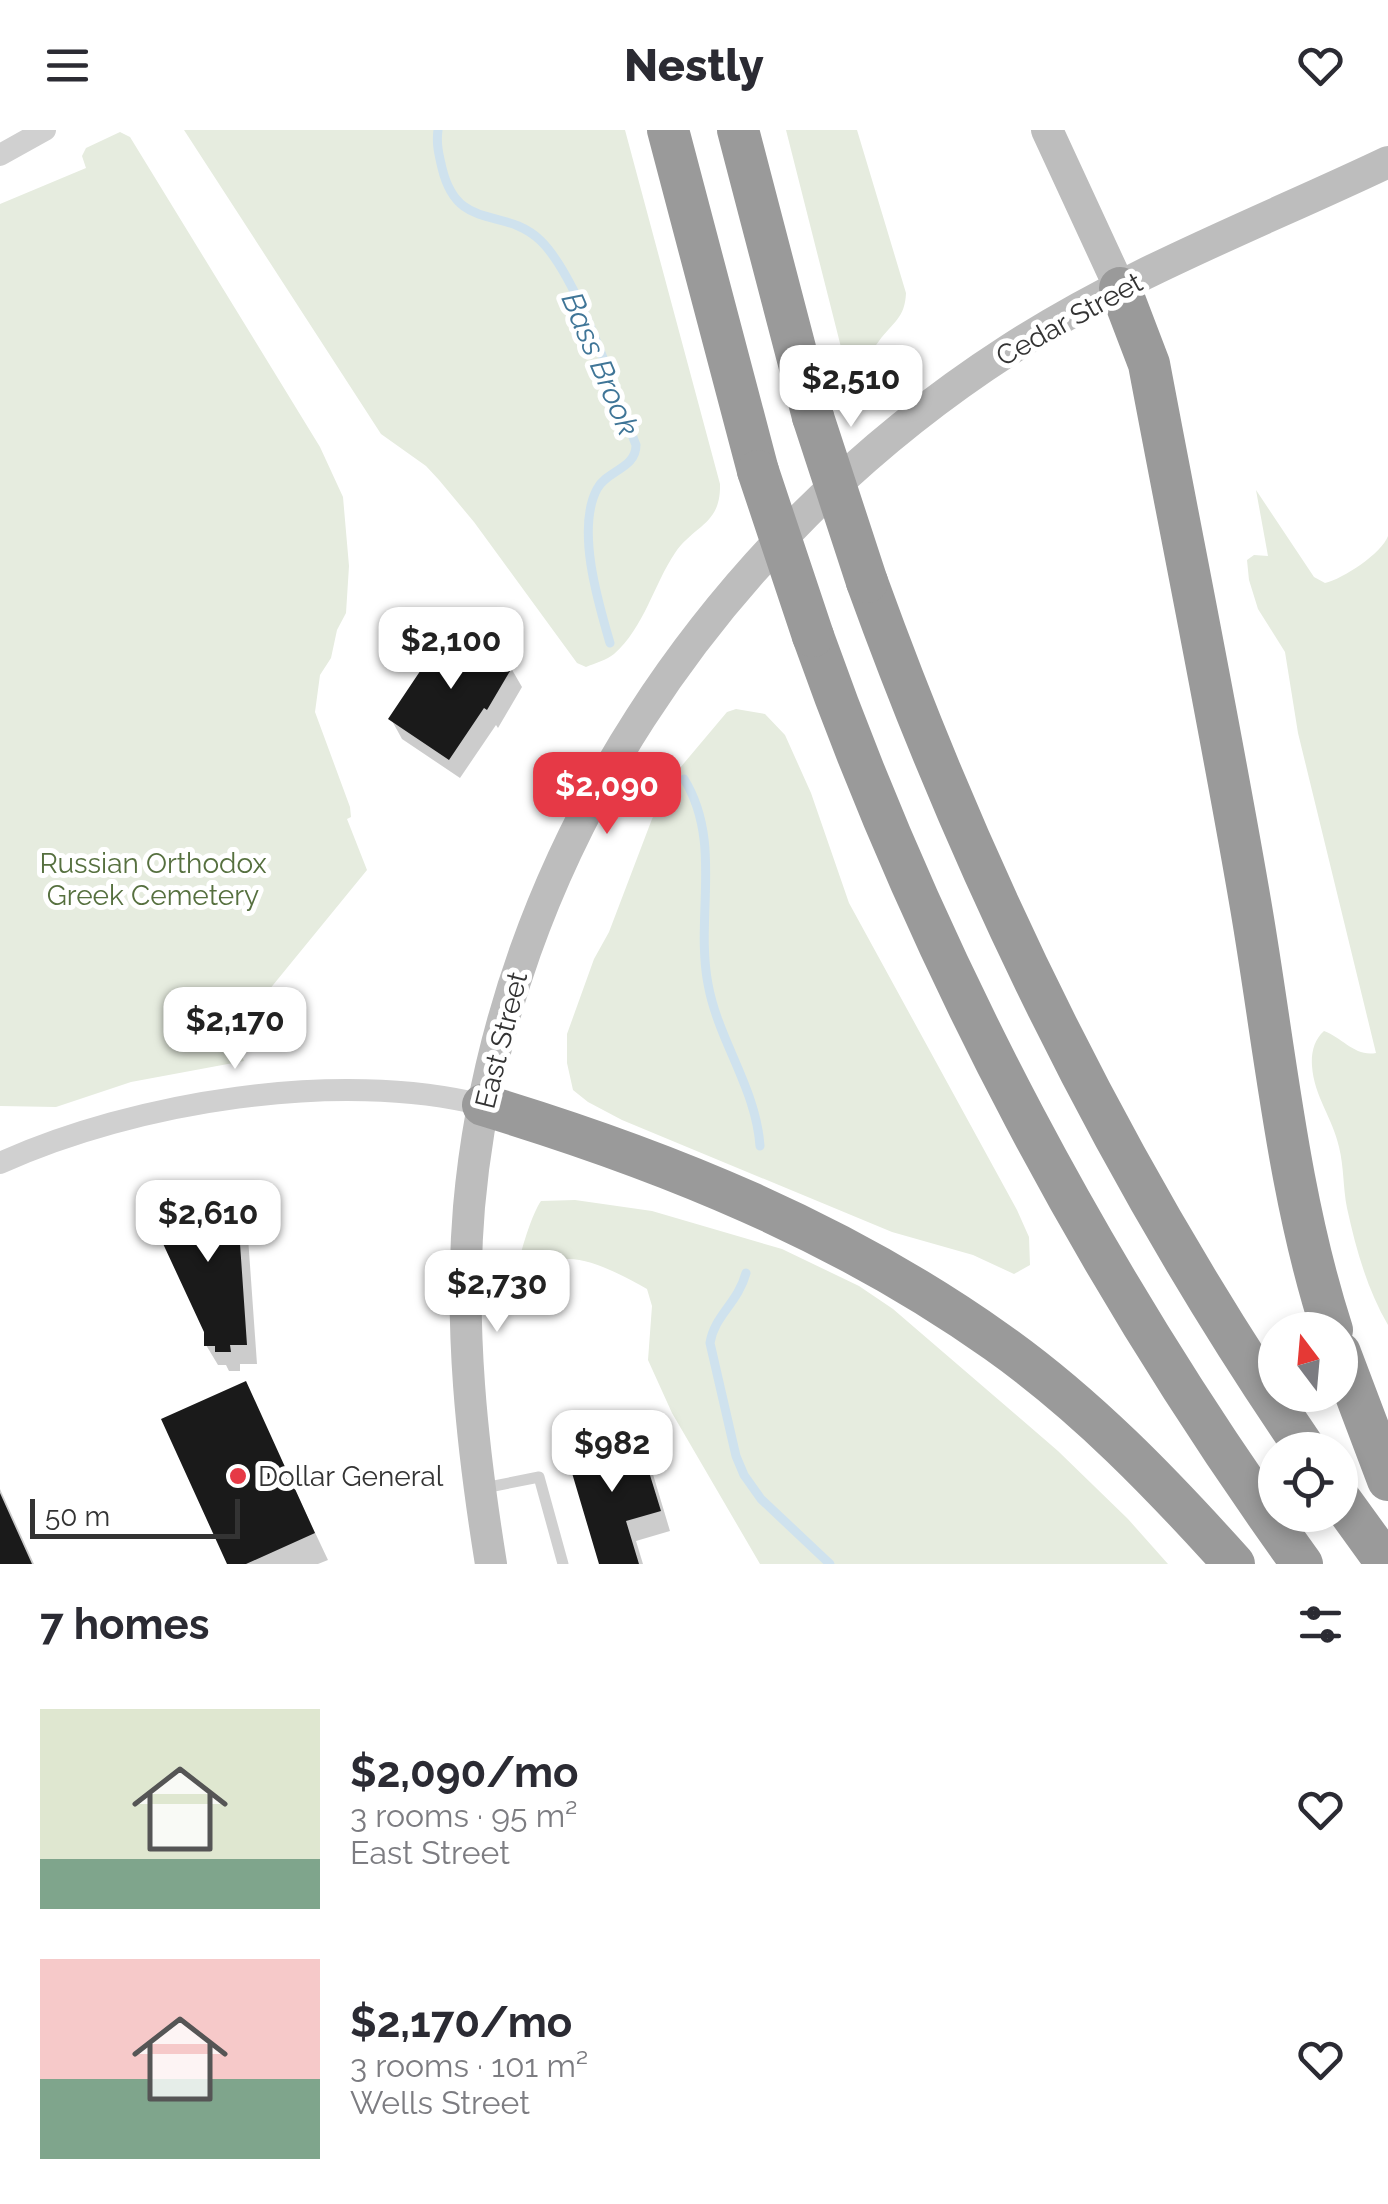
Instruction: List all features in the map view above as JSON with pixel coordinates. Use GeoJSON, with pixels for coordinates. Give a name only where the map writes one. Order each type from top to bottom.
{"type":"FeatureCollection","features":[{"type":"Feature","properties":{"kind":"highway"},"geometry":{"type":"LineString","coordinates":[[668,130],[758,471],[852,740],[920,902],[1011,1091],[1137,1315],[1234,1468],[1302,1564]]}},
{"type":"Feature","properties":{"kind":"highway"},"geometry":{"type":"LineString","coordinates":[[738,130],[813,417],[866,582],[956,814],[1051,1019],[1162,1222],[1295,1432]]}},
{"type":"Feature","properties":{"kind":"highway"},"geometry":{"type":"LineString","coordinates":[[1120,288],[1149,364],[1250,904],[1292,1158],[1327,1312]]}},
{"type":"Feature","properties":{"kind":"highway"},"geometry":{"type":"LineString","coordinates":[[483,1105],[692,1178],[836,1242],[896,1276],[999,1343],[1071,1400],[1156,1480],[1234,1564]]}},
{"type":"Feature","properties":{"kind":"highway"},"geometry":{"type":"LineString","coordinates":[[1358,1401],[1388,1480]]}},
{"type":"Feature","properties":{"kind":"highway"},"geometry":{"type":"LineString","coordinates":[[1358,1523],[1388,1564]]}},
{"type":"Feature","properties":{"kind":"main road"},"geometry":{"type":"LineString","coordinates":[[1047,130],[1120,288]]}},
{"type":"Feature","properties":{"kind":"main road","name":"Cedar Street"},"geometry":{"type":"LineString","coordinates":[[748,579],[851,472],[937,399],[1037,332],[1120,288],[1388,162]]}},
{"type":"Feature","properties":{"kind":"main road","name":"East Street"},"geometry":{"type":"LineString","coordinates":[[491,1564],[469,1400],[466,1294],[469,1211],[494,1049],[518,968],[572,837],[643,711],[693,642],[748,579]]}},
{"type":"Feature","properties":{"kind":"street"},"geometry":{"type":"LineString","coordinates":[[0,155],[45,130]]}},
{"type":"Feature","properties":{"kind":"street"},"geometry":{"type":"LineString","coordinates":[[0,1163],[119,1120],[233,1099],[379,1092],[437,1096],[483,1105]]}},
{"type":"Feature","properties":{"kind":"lane"},"geometry":{"type":"LineString","coordinates":[[480,1489],[539,1477],[563,1564]]}},
{"type":"Feature","properties":{"kind":"green space"},"geometry":{"type":"Polygon","coordinates":[[[184,130],[625,130],[720,484],[716,508],[675,553],[641,619],[614,654],[586,667],[577,663],[439,480],[381,434],[184,130]]]}},
{"type":"Feature","properties":{"kind":"green space"},"geometry":{"type":"Polygon","coordinates":[[[786,130],[857,130],[906,293],[901,314],[854,373],[845,363],[786,130]]]}},
{"type":"Feature","properties":{"kind":"green space","name":"Russian Orthodox Greek Cemetery"},"geometry":{"type":"Polygon","coordinates":[[[120,132],[130,137],[320,447],[343,497],[349,566],[346,613],[337,630],[331,658],[320,675],[315,712],[350,807],[351,817],[347,819],[367,870],[260,1001],[226,1018],[244,1061],[131,1082],[56,1107],[0,1106],[0,204],[86,168],[82,156],[86,148],[120,132]]]}},
{"type":"Feature","properties":{"kind":"green space"},"geometry":{"type":"Polygon","coordinates":[[[1256,490],[1314,577],[1325,583],[1361,564],[1388,536],[1388,1325],[1358,1254],[1339,1147],[1313,1077],[1313,1052],[1324,1031],[1355,1050],[1376,1053],[1298,733],[1285,652],[1258,609],[1249,580],[1247,560],[1254,555],[1268,556],[1256,490]]]}},
{"type":"Feature","properties":{"kind":"green space"},"geometry":{"type":"Polygon","coordinates":[[[736,709],[765,714],[785,735],[811,793],[849,903],[1029,1237],[1030,1265],[1014,1274],[973,1255],[892,1232],[622,1120],[573,1090],[567,1063],[567,1034],[652,819],[674,775],[727,712],[736,709]]]}},
{"type":"Feature","properties":{"kind":"green space"},"geometry":{"type":"Polygon","coordinates":[[[575,1200],[652,1211],[782,1249],[859,1286],[893,1309],[1058,1451],[1168,1564],[760,1564],[672,1413],[648,1360],[652,1306],[647,1289],[602,1266],[576,1259],[554,1262],[528,1283],[516,1279],[525,1239],[541,1201],[575,1200]]]}},
{"type":"Feature","properties":{"kind":"building"},"geometry":{"type":"Polygon","coordinates":[[[451,625],[513,666],[487,710],[484,708],[449,760],[388,719],[451,625]]]}},
{"type":"Feature","properties":{"kind":"building"},"geometry":{"type":"Polygon","coordinates":[[[237,1200],[247,1345],[230,1345],[231,1352],[215,1352],[215,1346],[204,1346],[204,1332],[146,1207],[237,1200]]]}},
{"type":"Feature","properties":{"kind":"building","name":"Dollar General"},"geometry":{"type":"Polygon","coordinates":[[[246,1381],[315,1533],[246,1564],[227,1564],[161,1419],[246,1381]]]}},
{"type":"Feature","properties":{"kind":"building"},"geometry":{"type":"Polygon","coordinates":[[[610,1432],[618,1456],[642,1449],[661,1511],[626,1521],[639,1564],[599,1564],[564,1446],[610,1432]]]}},
{"type":"Feature","properties":{"kind":"building"},"geometry":{"type":"Polygon","coordinates":[[[0,1493],[32,1564],[0,1564],[0,1493]]]}},
{"type":"Feature","properties":{"kind":"waterway","name":"Bass Brook"},"geometry":{"type":"LineString","coordinates":[[438,130],[442,168],[449,189],[459,202],[471,211],[527,230],[541,241],[569,281],[636,445],[631,459],[597,489],[588,524],[591,566],[610,643]]}},
{"type":"Feature","properties":{"kind":"waterway","name":"Bass Brook"},"geometry":{"type":"LineString","coordinates":[[684,779],[702,828],[708,984],[752,1104],[760,1146]]}},
{"type":"Feature","properties":{"kind":"waterway","name":"Bass Brook"},"geometry":{"type":"LineString","coordinates":[[746,1273],[710,1343],[736,1456],[761,1499],[830,1564]]}},
{"type":"Feature","properties":{"kind":"place","name":"Dollar General"},"geometry":{"type":"Point","coordinates":[238,1476]}}]}
